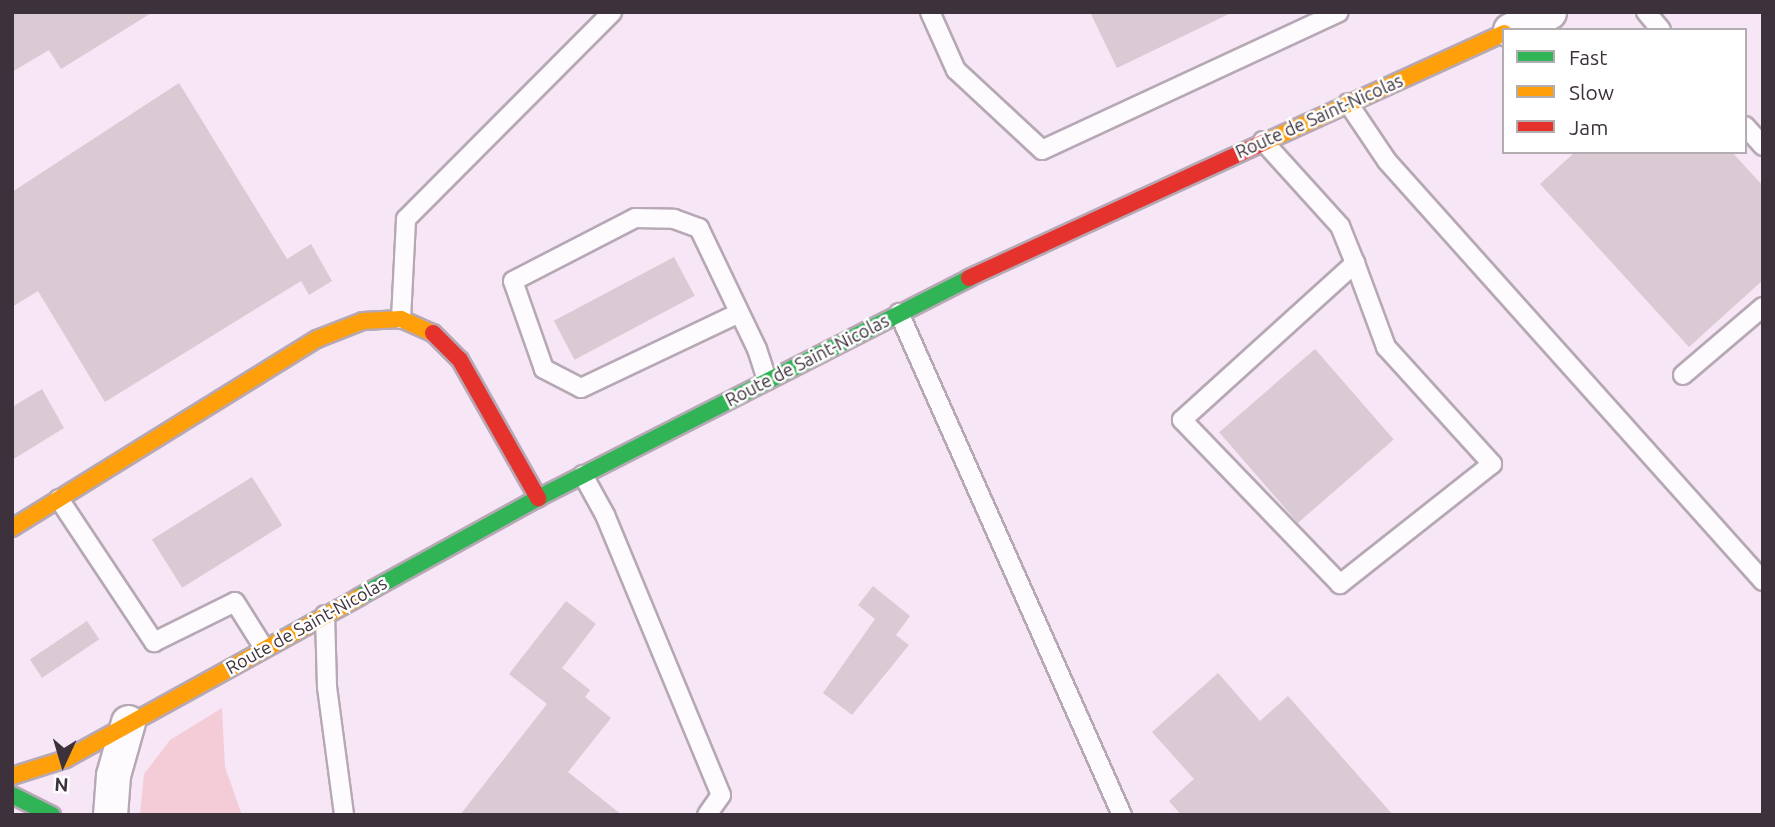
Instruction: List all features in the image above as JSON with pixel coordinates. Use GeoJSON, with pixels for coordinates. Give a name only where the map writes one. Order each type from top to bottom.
{"type":"FeatureCollection","features":[{"type":"Feature","properties":{"kind":"street"},"geometry":{"type":"LineString","coordinates":[[1514,28],[1549,12]]}},
{"type":"Feature","properties":{"kind":"street","name":"Route de Saint-Nicolas"},"geometry":{"type":"LineString","coordinates":[[12,776],[66,759],[128,722],[538,498],[899,313],[1263,141],[1502,34]]}},
{"type":"Feature","properties":{"kind":"street"},"geometry":{"type":"LineString","coordinates":[[15,520],[60,499],[317,340],[363,321],[401,319],[434,333],[460,360],[538,498]]}},
{"type":"Feature","properties":{"kind":"street"},"geometry":{"type":"LineString","coordinates":[[110,815],[113,775],[128,722]]}},
{"type":"Feature","properties":{"kind":"street"},"geometry":{"type":"LineString","coordinates":[[12,794],[52,815]]}},
{"type":"Feature","properties":{"kind":"lane"},"geometry":{"type":"LineString","coordinates":[[401,319],[406,219],[612,12]]}},
{"type":"Feature","properties":{"kind":"lane"},"geometry":{"type":"LineString","coordinates":[[930,12],[956,70],[1042,150],[1339,12]]}},
{"type":"Feature","properties":{"kind":"lane"},"geometry":{"type":"LineString","coordinates":[[1646,12],[1659,28]]}},
{"type":"Feature","properties":{"kind":"lane"},"geometry":{"type":"LineString","coordinates":[[1348,103],[1387,161],[1763,582]]}},
{"type":"Feature","properties":{"kind":"lane"},"geometry":{"type":"LineString","coordinates":[[1747,128],[1763,146]]}},
{"type":"Feature","properties":{"kind":"lane"},"geometry":{"type":"LineString","coordinates":[[1263,141],[1340,226],[1355,263],[1386,347],[1492,464],[1340,584],[1182,420],[1355,263]]}},
{"type":"Feature","properties":{"kind":"lane"},"geometry":{"type":"LineString","coordinates":[[739,313],[581,388],[544,369],[513,281],[635,218],[674,219],[699,228],[739,313],[767,380]]}},
{"type":"Feature","properties":{"kind":"lane"},"geometry":{"type":"LineString","coordinates":[[1683,375],[1763,307]]}},
{"type":"Feature","properties":{"kind":"lane"},"geometry":{"type":"LineString","coordinates":[[899,313],[1122,815]]}},
{"type":"Feature","properties":{"kind":"lane"},"geometry":{"type":"LineString","coordinates":[[583,475],[606,515],[722,795],[707,815]]}},
{"type":"Feature","properties":{"kind":"lane"},"geometry":{"type":"LineString","coordinates":[[60,499],[153,642],[235,602],[264,648]]}},
{"type":"Feature","properties":{"kind":"lane"},"geometry":{"type":"LineString","coordinates":[[325,615],[327,687],[344,815]]}},
{"type":"Feature","properties":{"kind":"shaded area"},"geometry":{"type":"Polygon","coordinates":[[[222,708],[225,767],[242,815],[140,815],[144,774],[170,740],[222,708]]]}},
{"type":"Feature","properties":{"kind":"building"},"geometry":{"type":"Polygon","coordinates":[[[12,12],[153,12],[61,69],[49,50],[12,72],[12,12]]]}},
{"type":"Feature","properties":{"kind":"building"},"geometry":{"type":"Polygon","coordinates":[[[1090,12],[1233,12],[1117,68],[1090,12]]]}},
{"type":"Feature","properties":{"kind":"building"},"geometry":{"type":"Polygon","coordinates":[[[179,83],[287,259],[311,244],[332,281],[309,295],[301,281],[105,402],[38,291],[12,307],[12,192],[179,83]]]}},
{"type":"Feature","properties":{"kind":"building"},"geometry":{"type":"Polygon","coordinates":[[[1573,154],[1734,154],[1763,186],[1763,280],[1689,347],[1540,184],[1573,154]]]}},
{"type":"Feature","properties":{"kind":"building"},"geometry":{"type":"Polygon","coordinates":[[[674,257],[695,296],[575,360],[554,321],[674,257]]]}},
{"type":"Feature","properties":{"kind":"building"},"geometry":{"type":"Polygon","coordinates":[[[1315,349],[1394,440],[1298,523],[1219,432],[1315,349]]]}},
{"type":"Feature","properties":{"kind":"building"},"geometry":{"type":"Polygon","coordinates":[[[42,389],[64,428],[12,460],[12,407],[42,389]]]}},
{"type":"Feature","properties":{"kind":"building"},"geometry":{"type":"Polygon","coordinates":[[[252,477],[282,525],[182,588],[152,540],[252,477]]]}},
{"type":"Feature","properties":{"kind":"building"},"geometry":{"type":"Polygon","coordinates":[[[873,586],[910,616],[896,635],[909,645],[852,715],[823,693],[875,619],[858,605],[873,586]]]}},
{"type":"Feature","properties":{"kind":"building"},"geometry":{"type":"Polygon","coordinates":[[[566,601],[596,624],[562,668],[590,690],[585,697],[611,718],[568,772],[622,815],[460,815],[547,704],[509,674],[566,601]]]}},
{"type":"Feature","properties":{"kind":"building"},"geometry":{"type":"Polygon","coordinates":[[[87,621],[99,639],[42,678],[30,660],[87,621]]]}},
{"type":"Feature","properties":{"kind":"building"},"geometry":{"type":"Polygon","coordinates":[[[1218,673],[1260,721],[1288,696],[1393,815],[1181,815],[1169,801],[1194,779],[1152,732],[1218,673]]]}},
{"type":"Feature","properties":{"kind":"traffic: fast"},"geometry":{"type":"LineString","coordinates":[[359,597],[538,498],[969,278]]}},
{"type":"Feature","properties":{"kind":"traffic: fast"},"geometry":{"type":"LineString","coordinates":[[12,795],[52,815]]}},
{"type":"Feature","properties":{"kind":"traffic: slow"},"geometry":{"type":"LineString","coordinates":[[1263,143],[1502,34]]}},
{"type":"Feature","properties":{"kind":"traffic: slow"},"geometry":{"type":"LineString","coordinates":[[12,528],[317,339],[363,321],[401,319],[433,333]]}},
{"type":"Feature","properties":{"kind":"traffic: slow"},"geometry":{"type":"LineString","coordinates":[[12,776],[66,759],[359,597]]}},
{"type":"Feature","properties":{"kind":"traffic: jam"},"geometry":{"type":"LineString","coordinates":[[969,278],[1263,143]]}},
{"type":"Feature","properties":{"kind":"traffic: jam"},"geometry":{"type":"LineString","coordinates":[[433,333],[460,360],[538,498]]}}]}
